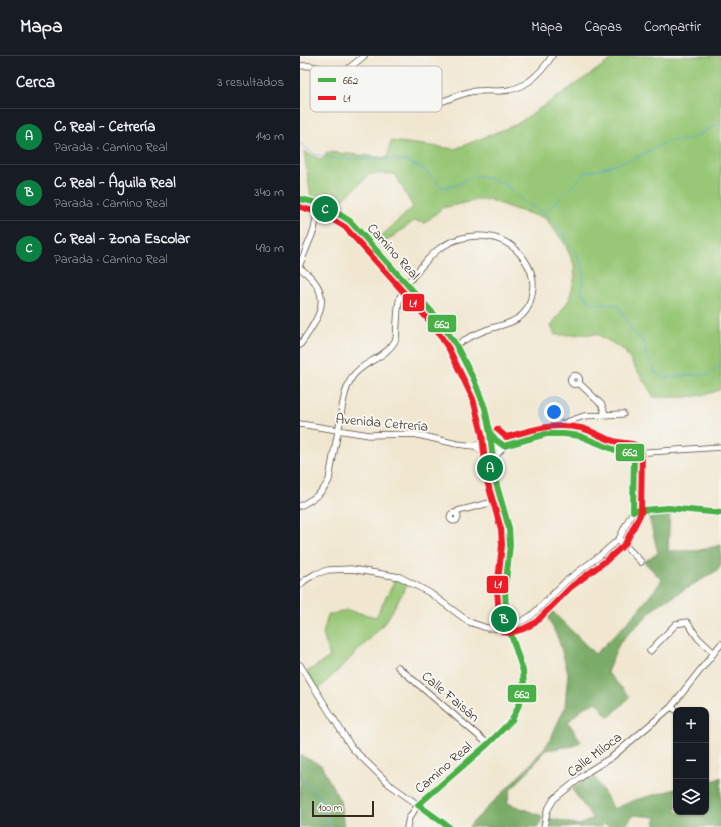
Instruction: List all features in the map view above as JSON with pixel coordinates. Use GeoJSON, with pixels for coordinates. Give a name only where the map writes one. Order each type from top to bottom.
{"type":"FeatureCollection","features":[{"type":"Feature","properties":{"kind":"street"},"geometry":{"type":"LineString","coordinates":[[352,66],[364,56]]}},
{"type":"Feature","properties":{"kind":"street"},"geometry":{"type":"LineString","coordinates":[[442,102],[468,92],[514,89],[534,79],[545,67],[552,56]]}},
{"type":"Feature","properties":{"kind":"street"},"geometry":{"type":"LineString","coordinates":[[300,66],[310,67]]}},
{"type":"Feature","properties":{"kind":"street","name":"Camino Real"},"geometry":{"type":"LineString","coordinates":[[300,199],[319,203],[335,210],[350,221],[440,321],[456,345],[481,396],[490,433],[495,479],[509,528],[510,545],[505,590],[508,626],[520,660],[524,685],[521,700],[512,720],[488,744],[418,805],[409,818],[407,827]]}},
{"type":"Feature","properties":{"kind":"street"},"geometry":{"type":"LineString","coordinates":[[300,264],[314,230],[319,203]]}},
{"type":"Feature","properties":{"kind":"street"},"geometry":{"type":"LineString","coordinates":[[300,506],[317,497],[325,489],[329,480],[345,395],[353,377],[365,366],[390,349],[396,339],[399,298],[407,283],[430,256],[450,242],[468,237],[479,236],[498,238],[509,244],[520,253],[527,263],[533,278],[533,289],[530,302],[524,313],[516,320],[485,331],[456,345]]}},
{"type":"Feature","properties":{"kind":"street"},"geometry":{"type":"LineString","coordinates":[[300,268],[314,280],[318,286],[322,303],[318,318],[300,345]]}},
{"type":"Feature","properties":{"kind":"street"},"geometry":{"type":"LineString","coordinates":[[578,383],[602,405],[606,414]]}},
{"type":"Feature","properties":{"kind":"street"},"geometry":{"type":"LineString","coordinates":[[546,434],[562,424],[584,416],[623,414]]}},
{"type":"Feature","properties":{"kind":"street","name":"Avenida Cetrería"},"geometry":{"type":"LineString","coordinates":[[300,424],[369,435],[414,434],[457,444],[491,448],[504,446],[546,434],[580,436],[615,450],[634,453],[721,447]]}},
{"type":"Feature","properties":{"kind":"street"},"geometry":{"type":"LineString","coordinates":[[562,424],[561,430],[564,434]]}},
{"type":"Feature","properties":{"kind":"street"},"geometry":{"type":"LineString","coordinates":[[490,433],[504,446],[496,456],[493,464],[483,452],[475,446],[483,442],[490,433]]}},
{"type":"Feature","properties":{"kind":"street"},"geometry":{"type":"LineString","coordinates":[[300,585],[316,574],[340,568],[400,577],[430,594],[473,624],[487,628],[496,628],[520,622],[531,616],[542,606],[566,580],[602,554],[619,539],[633,511],[634,453]]}},
{"type":"Feature","properties":{"kind":"street"},"geometry":{"type":"LineString","coordinates":[[456,514],[458,511],[501,500]]}},
{"type":"Feature","properties":{"kind":"street"},"geometry":{"type":"LineString","coordinates":[[633,511],[680,508],[710,513],[721,513]]}},
{"type":"Feature","properties":{"kind":"street"},"geometry":{"type":"LineString","coordinates":[[619,539],[641,562]]}},
{"type":"Feature","properties":{"kind":"street"},"geometry":{"type":"LineString","coordinates":[[650,651],[676,624],[687,622],[698,638],[713,652]]}},
{"type":"Feature","properties":{"kind":"street","name":"Calle Miloca"},"geometry":{"type":"LineString","coordinates":[[674,707],[713,652],[721,644]]}},
{"type":"Feature","properties":{"kind":"street"},"geometry":{"type":"LineString","coordinates":[[300,666],[352,748],[389,784],[449,827]]}},
{"type":"Feature","properties":{"kind":"street","name":"Calle Faisán"},"geometry":{"type":"LineString","coordinates":[[398,667],[488,744]]}},
{"type":"Feature","properties":{"kind":"street","name":"Calle Miloca"},"geometry":{"type":"LineString","coordinates":[[544,827],[547,811],[554,799],[589,771],[612,757],[673,708]]}},
{"type":"Feature","properties":{"kind":"green space"},"geometry":{"type":"Polygon","coordinates":[[[617,56],[721,56],[721,389],[713,392],[688,397],[654,397],[624,350],[597,334],[555,335],[551,326],[569,300],[575,277],[574,264],[564,242],[545,218],[490,200],[477,200],[442,208],[425,223],[414,221],[381,245],[377,240],[413,207],[395,174],[370,174],[337,205],[311,197],[304,152],[322,160],[328,152],[387,158],[391,141],[455,149],[517,124],[617,56]]]}},
{"type":"Feature","properties":{"kind":"green space"},"geometry":{"type":"Polygon","coordinates":[[[670,511],[668,551],[696,551],[721,545],[721,565],[718,570],[658,605],[620,642],[607,672],[630,697],[610,717],[606,715],[597,702],[583,708],[568,722],[581,741],[574,746],[545,750],[531,768],[511,789],[507,803],[542,816],[539,827],[468,827],[541,752],[550,740],[565,707],[568,673],[559,641],[544,608],[546,606],[549,608],[595,654],[630,619],[662,580],[644,562],[658,553],[648,513],[670,511]]]}},
{"type":"Feature","properties":{"kind":"green space"},"geometry":{"type":"Polygon","coordinates":[[[396,578],[408,583],[387,620],[368,641],[318,690],[307,672],[330,657],[323,634],[328,615],[347,610],[376,617],[396,578]]]}},
{"type":"Feature","properties":{"kind":"green space"},"geometry":{"type":"Polygon","coordinates":[[[300,755],[321,765],[340,801],[344,827],[300,827],[300,755]]]}},
{"type":"Feature","properties":{"kind":"green space"},"geometry":{"type":"Polygon","coordinates":[[[592,773],[614,809],[635,800],[673,790],[673,815],[709,815],[709,781],[721,777],[721,827],[655,827],[656,817],[633,815],[625,827],[612,827],[604,824],[601,827],[546,827],[548,818],[579,825],[593,819],[572,789],[592,773]]]}},
{"type":"Feature","properties":{"kind":"waterway"},"geometry":{"type":"LineString","coordinates":[[545,213],[585,173],[635,158],[668,141],[692,139],[711,127],[721,125]]}},
{"type":"Feature","properties":{"kind":"waterway"},"geometry":{"type":"LineString","coordinates":[[300,143],[313,154],[337,159],[391,159],[406,161],[425,170],[441,187],[455,186],[469,178],[481,176],[505,184],[526,204],[545,213],[564,234],[582,265],[584,275],[581,291],[592,304],[618,305],[632,331],[644,342],[646,355],[656,373],[666,378],[689,375],[709,375],[721,363]]}},
{"type":"Feature","properties":{"kind":"waterway"},"geometry":{"type":"LineString","coordinates":[[300,778],[318,795],[331,827]]}},
{"type":"Feature","properties":{"kind":"transit line","name":"662"},"geometry":{"type":"LineString","coordinates":[[300,199],[326,206],[350,221],[440,321],[456,345],[474,380],[485,408],[490,433],[495,479],[509,528],[510,545],[505,590],[508,625],[523,671],[524,685],[521,700],[512,720],[488,744],[418,805],[449,827]]}},
{"type":"Feature","properties":{"kind":"transit line","name":"L1"},"geometry":{"type":"LineString","coordinates":[[300,207],[323,214],[345,227],[434,326],[449,349],[473,399],[482,434],[487,481],[501,529],[502,545],[497,590],[500,627],[503,632],[509,633],[523,629],[535,623],[571,587],[607,560],[625,544],[641,513],[642,452],[638,446],[613,441],[590,431],[571,426],[552,426],[534,429],[506,437],[497,429]]}},
{"type":"Feature","properties":{"kind":"transit line","name":"662"},"geometry":{"type":"LineString","coordinates":[[490,433],[504,446],[546,434],[564,434],[580,436],[615,450],[634,453],[633,511],[668,508],[721,513]]}},
{"type":"Feature","properties":{"kind":"place","name":"Cº Real - Zona Escolar"},"geometry":{"type":"Point","coordinates":[325,209]}},
{"type":"Feature","properties":{"kind":"place","name":"Cº Real - Cetrería"},"geometry":{"type":"Point","coordinates":[490,468]}},
{"type":"Feature","properties":{"kind":"place","name":"Cº Real - Águila Real"},"geometry":{"type":"Point","coordinates":[504,619]}}]}
